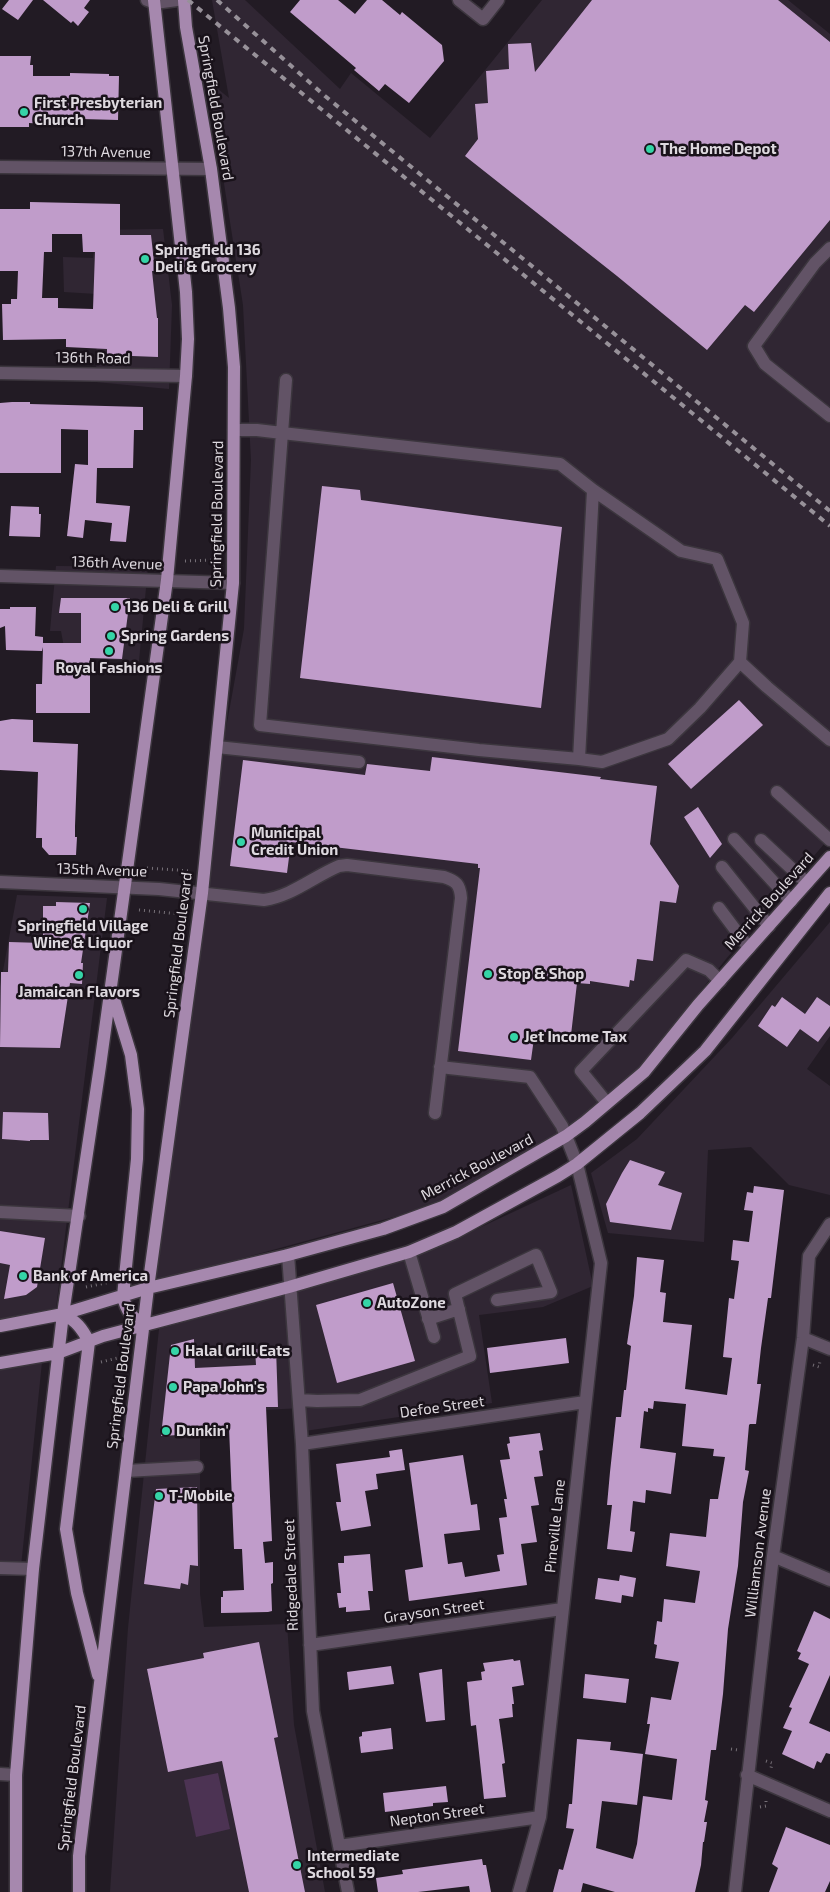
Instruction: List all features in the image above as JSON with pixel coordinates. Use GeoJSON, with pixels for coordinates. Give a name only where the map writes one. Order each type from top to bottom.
{"type":"FeatureCollection","features":[{"type":"Feature","properties":{"kind":"main road","name":"Springfield Boulevard"},"geometry":{"type":"LineString","coordinates":[[79,1892],[79,1856],[148,1288],[202,893],[233,583],[234,367],[229,308],[211,169],[186,28],[184,0]]}},
{"type":"Feature","properties":{"kind":"main road"},"geometry":{"type":"LineString","coordinates":[[16,1892],[16,1775],[33,1569],[63,1314],[79,1216],[167,580],[186,376],[188,339],[186,292],[152,1]]}},
{"type":"Feature","properties":{"kind":"main road","name":"Merrick Boulevard"},"geometry":{"type":"LineString","coordinates":[[0,1326],[63,1314],[148,1288],[288,1255],[383,1229],[444,1207],[566,1136],[644,1072],[720,981],[830,857]]}},
{"type":"Feature","properties":{"kind":"main road"},"geometry":{"type":"LineString","coordinates":[[0,1363],[58,1353],[144,1325],[289,1287],[409,1252],[456,1232],[576,1164],[640,1113],[705,1051],[830,893]]}},
{"type":"Feature","properties":{"kind":"main road"},"geometry":{"type":"LineString","coordinates":[[111,989],[131,1055],[138,1109],[137,1159],[123,1296],[129,1314],[144,1325]]}},
{"type":"Feature","properties":{"kind":"main road"},"geometry":{"type":"LineString","coordinates":[[63,1314],[74,1320],[83,1329],[88,1342],[70,1479],[66,1529],[77,1593],[100,1682]]}},
{"type":"Feature","properties":{"kind":"street"},"geometry":{"type":"LineString","coordinates":[[152,1],[177,0]]}},
{"type":"Feature","properties":{"kind":"street"},"geometry":{"type":"LineString","coordinates":[[459,0],[483,18],[498,0]]}},
{"type":"Feature","properties":{"kind":"street","name":"137th Avenue"},"geometry":{"type":"LineString","coordinates":[[0,167],[211,169]]}},
{"type":"Feature","properties":{"kind":"street"},"geometry":{"type":"LineString","coordinates":[[830,248],[754,346],[765,364],[830,416]]}},
{"type":"Feature","properties":{"kind":"street","name":"136th Road"},"geometry":{"type":"LineString","coordinates":[[0,373],[186,376]]}},
{"type":"Feature","properties":{"kind":"street"},"geometry":{"type":"LineString","coordinates":[[234,430],[257,430],[282,433],[560,464],[593,490],[681,551],[717,560],[743,623],[740,662],[700,708],[668,739],[602,762],[260,725],[282,433],[286,380]]}},
{"type":"Feature","properties":{"kind":"street"},"geometry":{"type":"LineString","coordinates":[[579,759],[593,490]]}},
{"type":"Feature","properties":{"kind":"street","name":"136th Avenue"},"geometry":{"type":"LineString","coordinates":[[0,576],[233,583]]}},
{"type":"Feature","properties":{"kind":"street"},"geometry":{"type":"LineString","coordinates":[[740,662],[830,740]]}},
{"type":"Feature","properties":{"kind":"street"},"geometry":{"type":"LineString","coordinates":[[217,747],[359,762]]}},
{"type":"Feature","properties":{"kind":"street"},"geometry":{"type":"LineString","coordinates":[[777,792],[830,840]]}},
{"type":"Feature","properties":{"kind":"street"},"geometry":{"type":"LineString","coordinates":[[734,839],[791,901]]}},
{"type":"Feature","properties":{"kind":"street"},"geometry":{"type":"LineString","coordinates":[[761,840],[806,883]]}},
{"type":"Feature","properties":{"kind":"street","name":"135th Avenue"},"geometry":{"type":"LineString","coordinates":[[0,882],[125,887],[264,900],[277,898],[339,866],[347,865],[455,880],[460,888],[461,898],[440,1067]]}},
{"type":"Feature","properties":{"kind":"street"},"geometry":{"type":"LineString","coordinates":[[722,867],[769,926]]}},
{"type":"Feature","properties":{"kind":"street"},"geometry":{"type":"LineString","coordinates":[[719,908],[749,948]]}},
{"type":"Feature","properties":{"kind":"street"},"geometry":{"type":"LineString","coordinates":[[607,1103],[581,1071],[686,960],[709,970],[720,981]]}},
{"type":"Feature","properties":{"kind":"street"},"geometry":{"type":"LineString","coordinates":[[435,1112],[440,1067]]}},
{"type":"Feature","properties":{"kind":"street","name":"Pineville Lane"},"geometry":{"type":"LineString","coordinates":[[440,1067],[530,1077],[562,1126],[566,1136],[576,1164],[601,1263],[540,1817],[519,1892]]}},
{"type":"Feature","properties":{"kind":"street"},"geometry":{"type":"LineString","coordinates":[[0,1212],[79,1216]]}},
{"type":"Feature","properties":{"kind":"street","name":"Williamson Avenue"},"geometry":{"type":"LineString","coordinates":[[735,1892],[773,1556],[803,1338],[809,1256],[830,1224]]}},
{"type":"Feature","properties":{"kind":"street"},"geometry":{"type":"LineString","coordinates":[[409,1252],[434,1337]]}},
{"type":"Feature","properties":{"kind":"street","name":"Ridgedale Street"},"geometry":{"type":"LineString","coordinates":[[288,1255],[302,1444],[313,1711],[348,1892]]}},
{"type":"Feature","properties":{"kind":"street"},"geometry":{"type":"LineString","coordinates":[[298,1400],[317,1402],[360,1400],[470,1356],[455,1294],[536,1255],[551,1292],[497,1300]]}},
{"type":"Feature","properties":{"kind":"street"},"geometry":{"type":"LineString","coordinates":[[428,1318],[459,1309]]}},
{"type":"Feature","properties":{"kind":"street"},"geometry":{"type":"LineString","coordinates":[[803,1338],[830,1349]]}},
{"type":"Feature","properties":{"kind":"street","name":"Defoe Street"},"geometry":{"type":"LineString","coordinates":[[302,1444],[586,1402]]}},
{"type":"Feature","properties":{"kind":"street"},"geometry":{"type":"LineString","coordinates":[[126,1472],[197,1467]]}},
{"type":"Feature","properties":{"kind":"street"},"geometry":{"type":"LineString","coordinates":[[773,1556],[830,1580]]}},
{"type":"Feature","properties":{"kind":"street"},"geometry":{"type":"LineString","coordinates":[[0,1568],[33,1569]]}},
{"type":"Feature","properties":{"kind":"street","name":"Grayson Street"},"geometry":{"type":"LineString","coordinates":[[310,1645],[562,1609]]}},
{"type":"Feature","properties":{"kind":"street"},"geometry":{"type":"LineString","coordinates":[[0,1774],[16,1775]]}},
{"type":"Feature","properties":{"kind":"street"},"geometry":{"type":"LineString","coordinates":[[747,1775],[830,1811]]}},
{"type":"Feature","properties":{"kind":"street","name":"Nepton Street"},"geometry":{"type":"LineString","coordinates":[[339,1846],[540,1817]]}},
{"type":"Feature","properties":{"kind":"path"},"geometry":{"type":"LineString","coordinates":[[185,561],[216,560]]}},
{"type":"Feature","properties":{"kind":"path"},"geometry":{"type":"LineString","coordinates":[[180,603],[212,607]]}},
{"type":"Feature","properties":{"kind":"path"},"geometry":{"type":"LineString","coordinates":[[147,868],[191,871]]}},
{"type":"Feature","properties":{"kind":"path"},"geometry":{"type":"LineString","coordinates":[[139,910],[180,914]]}},
{"type":"Feature","properties":{"kind":"path"},"geometry":{"type":"LineString","coordinates":[[86,1287],[111,1281]]}},
{"type":"Feature","properties":{"kind":"path"},"geometry":{"type":"LineString","coordinates":[[93,1364],[127,1356]]}},
{"type":"Feature","properties":{"kind":"path"},"geometry":{"type":"LineString","coordinates":[[812,1365],[819,1367],[820,1361]]}},
{"type":"Feature","properties":{"kind":"path"},"geometry":{"type":"LineString","coordinates":[[766,1761],[772,1763],[771,1768]]}},
{"type":"Feature","properties":{"kind":"path"},"geometry":{"type":"LineString","coordinates":[[760,1807],[766,1806],[766,1801]]}},
{"type":"Feature","properties":{"kind":"shaded area"},"geometry":{"type":"Polygon","coordinates":[[[212,0],[245,0],[340,89],[351,73],[430,138],[542,0],[788,0],[830,34],[830,837],[726,959],[640,1067],[577,1121],[533,1150],[434,1206],[155,1282],[209,886],[225,734],[244,629],[251,460],[243,305],[208,81],[229,98],[212,0]]]}},
{"type":"Feature","properties":{"kind":"shaded area"},"geometry":{"type":"Polygon","coordinates":[[[163,229],[172,305],[169,389],[96,382],[97,294],[64,292],[63,257],[93,258],[97,230],[163,229]]]}},
{"type":"Feature","properties":{"kind":"shaded area"},"geometry":{"type":"Polygon","coordinates":[[[56,566],[148,567],[139,661],[66,658],[61,631],[50,631],[56,566]]]}},
{"type":"Feature","properties":{"kind":"shaded area"},"geometry":{"type":"Polygon","coordinates":[[[17,895],[107,898],[56,1308],[0,1319],[0,987],[17,895]]]}},
{"type":"Feature","properties":{"kind":"shaded area"},"geometry":{"type":"Polygon","coordinates":[[[830,922],[830,1036],[807,1069],[830,1086],[830,1195],[789,1185],[751,1147],[708,1150],[704,1242],[608,1233],[591,1173],[637,1139],[732,1038],[830,922]]]}},
{"type":"Feature","properties":{"kind":"shaded area"},"geometry":{"type":"Polygon","coordinates":[[[571,1185],[593,1286],[543,1307],[479,1315],[492,1403],[305,1431],[303,1408],[200,1413],[200,1594],[204,1627],[287,1624],[294,1725],[325,1892],[110,1892],[128,1628],[159,1329],[297,1291],[464,1235],[571,1185]]]}},
{"type":"Feature","properties":{"kind":"shaded area"},"geometry":{"type":"Polygon","coordinates":[[[42,1362],[20,1576],[0,1576],[0,1369],[42,1362]]]}},
{"type":"Feature","properties":{"kind":"shaded area"},"geometry":{"type":"Polygon","coordinates":[[[218,1773],[230,1829],[196,1837],[184,1780],[218,1773]]]}},
{"type":"Feature","properties":{"kind":"building"},"geometry":{"type":"Polygon","coordinates":[[[9,0],[33,0],[18,20],[2,9],[9,0]]]}},
{"type":"Feature","properties":{"kind":"building"},"geometry":{"type":"Polygon","coordinates":[[[43,0],[90,0],[84,8],[89,12],[78,26],[73,21],[71,23],[43,0]]]}},
{"type":"Feature","properties":{"kind":"building"},"geometry":{"type":"Polygon","coordinates":[[[300,0],[338,0],[355,14],[367,0],[382,0],[400,15],[402,12],[442,45],[444,61],[409,103],[385,84],[379,91],[354,70],[356,68],[290,12],[300,0]]]}},
{"type":"Feature","properties":{"kind":"building","name":"The Home Depot"},"geometry":{"type":"Polygon","coordinates":[[[592,0],[778,0],[830,42],[830,220],[754,312],[745,305],[707,350],[465,156],[478,139],[475,104],[488,103],[486,71],[509,69],[508,44],[531,43],[535,72],[592,0]]]}},
{"type":"Feature","properties":{"kind":"building"},"geometry":{"type":"Polygon","coordinates":[[[0,56],[31,56],[30,65],[33,65],[33,76],[70,76],[70,73],[119,76],[118,120],[46,118],[46,124],[29,123],[29,127],[0,127],[0,56]]]}},
{"type":"Feature","properties":{"kind":"building"},"geometry":{"type":"Polygon","coordinates":[[[30,202],[120,204],[120,235],[151,235],[155,271],[152,271],[158,318],[158,357],[107,355],[107,349],[66,347],[66,339],[3,340],[2,304],[11,304],[11,299],[17,299],[18,271],[0,271],[0,209],[30,209],[30,202]],[[52,234],[52,252],[44,252],[42,298],[58,298],[58,308],[93,309],[95,252],[83,252],[82,234],[52,234]]]}},
{"type":"Feature","properties":{"kind":"building"},"geometry":{"type":"Polygon","coordinates":[[[0,403],[143,407],[143,430],[134,430],[133,468],[97,468],[96,503],[130,506],[126,542],[110,541],[112,523],[85,520],[83,538],[67,536],[75,464],[88,465],[88,430],[61,429],[61,473],[0,473],[0,403]]]}},
{"type":"Feature","properties":{"kind":"building"},"geometry":{"type":"Polygon","coordinates":[[[322,486],[360,490],[361,500],[562,527],[541,708],[300,678],[322,486]]]}},
{"type":"Feature","properties":{"kind":"building"},"geometry":{"type":"Polygon","coordinates":[[[11,506],[39,507],[39,514],[41,514],[40,537],[9,536],[11,506]]]}},
{"type":"Feature","properties":{"kind":"building"},"geometry":{"type":"Polygon","coordinates":[[[61,598],[130,598],[122,659],[90,658],[90,713],[36,713],[36,684],[42,684],[43,647],[42,651],[6,650],[5,626],[0,628],[0,609],[36,607],[35,636],[43,637],[43,643],[81,643],[81,613],[59,613],[61,598]]]}},
{"type":"Feature","properties":{"kind":"building"},"geometry":{"type":"Polygon","coordinates":[[[739,700],[763,725],[691,789],[668,764],[739,700]]]}},
{"type":"Feature","properties":{"kind":"building"},"geometry":{"type":"Polygon","coordinates":[[[12,719],[33,720],[33,742],[78,744],[75,826],[75,837],[77,837],[76,855],[49,855],[42,847],[42,838],[36,838],[38,772],[0,770],[0,721],[12,719]]]}},
{"type":"Feature","properties":{"kind":"building"},"geometry":{"type":"Polygon","coordinates":[[[432,757],[601,777],[600,779],[657,786],[650,844],[679,886],[676,903],[660,901],[653,961],[637,959],[634,981],[630,980],[629,987],[590,981],[590,984],[577,983],[571,1035],[535,1031],[531,1060],[458,1051],[480,868],[478,868],[478,864],[291,842],[287,873],[230,866],[243,760],[365,775],[367,764],[430,771],[432,757]]]}},
{"type":"Feature","properties":{"kind":"building"},"geometry":{"type":"Polygon","coordinates":[[[698,807],[722,844],[710,858],[684,817],[698,807]]]}},
{"type":"Feature","properties":{"kind":"building"},"geometry":{"type":"Polygon","coordinates":[[[56,902],[90,903],[81,963],[83,963],[82,984],[70,983],[60,1048],[0,1047],[1,972],[8,972],[9,942],[43,943],[43,906],[56,906],[56,902]]]}},
{"type":"Feature","properties":{"kind":"building"},"geometry":{"type":"Polygon","coordinates":[[[782,997],[805,1014],[817,997],[830,1006],[830,1026],[818,1042],[800,1029],[787,1047],[758,1026],[772,1005],[775,1007],[782,997]]]}},
{"type":"Feature","properties":{"kind":"building"},"geometry":{"type":"Polygon","coordinates":[[[3,1112],[48,1113],[49,1140],[2,1139],[3,1112]]]}},
{"type":"Feature","properties":{"kind":"building"},"geometry":{"type":"Polygon","coordinates":[[[630,1160],[665,1172],[658,1185],[682,1193],[671,1230],[610,1222],[606,1204],[630,1160]]]}},
{"type":"Feature","properties":{"kind":"building"},"geometry":{"type":"Polygon","coordinates":[[[754,1186],[784,1190],[771,1298],[768,1298],[761,1348],[757,1384],[761,1384],[756,1424],[749,1425],[745,1470],[749,1471],[743,1502],[738,1566],[728,1629],[716,1750],[711,1750],[705,1800],[708,1801],[704,1822],[707,1822],[695,1892],[615,1892],[583,1883],[581,1892],[553,1892],[559,1869],[563,1870],[574,1829],[566,1828],[569,1804],[572,1804],[577,1739],[611,1742],[610,1750],[643,1754],[637,1805],[602,1801],[596,1848],[633,1859],[637,1844],[643,1796],[672,1800],[677,1759],[645,1754],[650,1724],[647,1724],[651,1697],[671,1700],[679,1662],[655,1658],[657,1645],[654,1644],[657,1621],[662,1622],[664,1599],[695,1603],[700,1571],[666,1566],[670,1533],[706,1537],[710,1499],[718,1499],[725,1457],[713,1456],[714,1449],[682,1446],[686,1404],[654,1401],[653,1409],[648,1408],[648,1412],[644,1411],[640,1448],[676,1453],[671,1494],[646,1490],[645,1503],[633,1501],[630,1531],[635,1532],[632,1552],[607,1549],[612,1505],[607,1505],[610,1472],[616,1417],[621,1417],[624,1390],[626,1390],[631,1346],[627,1344],[637,1257],[664,1260],[660,1292],[666,1293],[663,1322],[692,1325],[685,1389],[727,1395],[732,1358],[723,1357],[729,1298],[734,1299],[739,1261],[731,1260],[733,1240],[749,1242],[753,1211],[744,1210],[747,1192],[753,1193],[754,1186]]]}},
{"type":"Feature","properties":{"kind":"building","name":"Bank of America"},"geometry":{"type":"Polygon","coordinates":[[[0,1231],[45,1238],[37,1287],[26,1295],[4,1299],[10,1265],[0,1263],[0,1231]]]}},
{"type":"Feature","properties":{"kind":"building"},"geometry":{"type":"Polygon","coordinates":[[[393,1283],[415,1361],[337,1383],[316,1305],[393,1283]]]}},
{"type":"Feature","properties":{"kind":"building"},"geometry":{"type":"Polygon","coordinates":[[[566,1338],[569,1363],[490,1373],[487,1348],[566,1338]]]}},
{"type":"Feature","properties":{"kind":"building"},"geometry":{"type":"Polygon","coordinates":[[[194,1339],[195,1368],[256,1365],[255,1349],[276,1348],[278,1407],[266,1407],[272,1541],[263,1542],[265,1563],[273,1562],[273,1583],[271,1584],[272,1611],[221,1613],[223,1591],[244,1590],[242,1549],[234,1549],[229,1427],[196,1428],[196,1434],[161,1436],[171,1345],[194,1339]]]}},
{"type":"Feature","properties":{"kind":"building"},"geometry":{"type":"Polygon","coordinates":[[[540,1433],[543,1450],[539,1451],[543,1476],[534,1477],[539,1505],[531,1506],[537,1542],[521,1544],[527,1585],[409,1601],[405,1570],[423,1567],[409,1463],[463,1455],[471,1505],[477,1504],[480,1530],[444,1534],[448,1564],[462,1562],[465,1577],[500,1571],[497,1555],[504,1554],[499,1518],[507,1517],[504,1499],[507,1499],[500,1460],[510,1459],[507,1444],[510,1443],[509,1437],[540,1433]]]}},
{"type":"Feature","properties":{"kind":"building"},"geometry":{"type":"Polygon","coordinates":[[[402,1449],[405,1470],[376,1474],[378,1489],[365,1491],[371,1526],[341,1531],[336,1502],[341,1502],[336,1464],[390,1457],[389,1451],[402,1449]]]}},
{"type":"Feature","properties":{"kind":"building"},"geometry":{"type":"Polygon","coordinates":[[[197,1487],[198,1566],[190,1565],[188,1585],[181,1583],[180,1589],[144,1584],[156,1489],[197,1487]]]}},
{"type":"Feature","properties":{"kind":"building"},"geometry":{"type":"Polygon","coordinates":[[[370,1554],[373,1591],[368,1591],[370,1610],[346,1612],[346,1607],[339,1608],[337,1593],[341,1593],[338,1563],[344,1563],[344,1556],[370,1554]]]}},
{"type":"Feature","properties":{"kind":"building"},"geometry":{"type":"Polygon","coordinates":[[[620,1575],[636,1578],[633,1597],[622,1595],[621,1603],[595,1599],[598,1578],[619,1581],[620,1575]]]}},
{"type":"Feature","properties":{"kind":"building"},"geometry":{"type":"Polygon","coordinates":[[[814,1611],[830,1619],[830,1675],[809,1723],[830,1732],[830,1754],[826,1753],[821,1763],[817,1761],[814,1769],[782,1754],[792,1731],[783,1728],[792,1708],[789,1707],[809,1664],[798,1659],[801,1653],[797,1651],[814,1611]]]}},
{"type":"Feature","properties":{"kind":"building"},"geometry":{"type":"Polygon","coordinates":[[[259,1642],[278,1737],[274,1738],[305,1892],[249,1892],[222,1761],[168,1772],[147,1669],[204,1658],[203,1653],[259,1642]]]}},
{"type":"Feature","properties":{"kind":"building"},"geometry":{"type":"Polygon","coordinates":[[[513,1659],[514,1661],[520,1660],[524,1685],[512,1687],[513,1717],[499,1719],[505,1763],[502,1764],[506,1797],[484,1799],[476,1725],[471,1726],[467,1682],[482,1680],[481,1672],[485,1671],[483,1663],[513,1659]]]}},
{"type":"Feature","properties":{"kind":"building"},"geometry":{"type":"Polygon","coordinates":[[[391,1666],[394,1684],[349,1690],[347,1672],[391,1666]]]}},
{"type":"Feature","properties":{"kind":"building"},"geometry":{"type":"Polygon","coordinates":[[[442,1669],[445,1720],[426,1722],[419,1673],[442,1669]]]}},
{"type":"Feature","properties":{"kind":"building"},"geometry":{"type":"Polygon","coordinates":[[[585,1674],[629,1679],[626,1703],[583,1698],[585,1674]]]}},
{"type":"Feature","properties":{"kind":"building"},"geometry":{"type":"Polygon","coordinates":[[[391,1728],[393,1749],[361,1753],[359,1737],[362,1736],[362,1732],[391,1728]]]}},
{"type":"Feature","properties":{"kind":"building"},"geometry":{"type":"Polygon","coordinates":[[[446,1786],[448,1802],[433,1803],[433,1806],[385,1812],[383,1793],[446,1786]]]}},
{"type":"Feature","properties":{"kind":"building"},"geometry":{"type":"Polygon","coordinates":[[[786,1827],[830,1845],[830,1881],[825,1892],[769,1892],[778,1868],[772,1864],[786,1827]]]}},
{"type":"Feature","properties":{"kind":"building"},"geometry":{"type":"Polygon","coordinates":[[[482,1859],[483,1865],[486,1865],[491,1892],[470,1892],[469,1886],[418,1892],[378,1892],[376,1878],[403,1874],[402,1870],[482,1859]]]}},
{"type":"Feature","properties":{"kind":"railway"},"geometry":{"type":"LineString","coordinates":[[188,0],[830,526]]}},
{"type":"Feature","properties":{"kind":"railway"},"geometry":{"type":"LineString","coordinates":[[217,0],[325,96],[830,511]]}},
{"type":"Feature","properties":{"kind":"place","name":"First Presbyterian Church"},"geometry":{"type":"Point","coordinates":[24,112]}},
{"type":"Feature","properties":{"kind":"place","name":"The Home Depot"},"geometry":{"type":"Point","coordinates":[650,149]}},
{"type":"Feature","properties":{"kind":"place","name":"Springfield 136 Deli & Grocery"},"geometry":{"type":"Point","coordinates":[145,259]}},
{"type":"Feature","properties":{"kind":"place","name":"136 Deli & Grill"},"geometry":{"type":"Point","coordinates":[115,607]}},
{"type":"Feature","properties":{"kind":"place","name":"Spring Gardens"},"geometry":{"type":"Point","coordinates":[111,636]}},
{"type":"Feature","properties":{"kind":"place","name":"Royal Fashions"},"geometry":{"type":"Point","coordinates":[109,651]}},
{"type":"Feature","properties":{"kind":"place","name":"Municipal Credit Union"},"geometry":{"type":"Point","coordinates":[241,842]}},
{"type":"Feature","properties":{"kind":"place","name":"Springfield Village Wine & Liquor"},"geometry":{"type":"Point","coordinates":[83,909]}},
{"type":"Feature","properties":{"kind":"place","name":"Stop & Shop"},"geometry":{"type":"Point","coordinates":[488,974]}},
{"type":"Feature","properties":{"kind":"place","name":"Jamaican Flavors"},"geometry":{"type":"Point","coordinates":[79,975]}},
{"type":"Feature","properties":{"kind":"place","name":"Jet Income Tax"},"geometry":{"type":"Point","coordinates":[514,1037]}},
{"type":"Feature","properties":{"kind":"place","name":"Bank of America"},"geometry":{"type":"Point","coordinates":[23,1276]}},
{"type":"Feature","properties":{"kind":"place","name":"AutoZone"},"geometry":{"type":"Point","coordinates":[367,1303]}},
{"type":"Feature","properties":{"kind":"place","name":"Halal Grill Eats"},"geometry":{"type":"Point","coordinates":[175,1351]}},
{"type":"Feature","properties":{"kind":"place","name":"Papa John's"},"geometry":{"type":"Point","coordinates":[173,1387]}},
{"type":"Feature","properties":{"kind":"place","name":"Dunkin'"},"geometry":{"type":"Point","coordinates":[166,1431]}},
{"type":"Feature","properties":{"kind":"place","name":"T-Mobile"},"geometry":{"type":"Point","coordinates":[159,1496]}},
{"type":"Feature","properties":{"kind":"place","name":"Intermediate School 59"},"geometry":{"type":"Point","coordinates":[297,1865]}}]}
